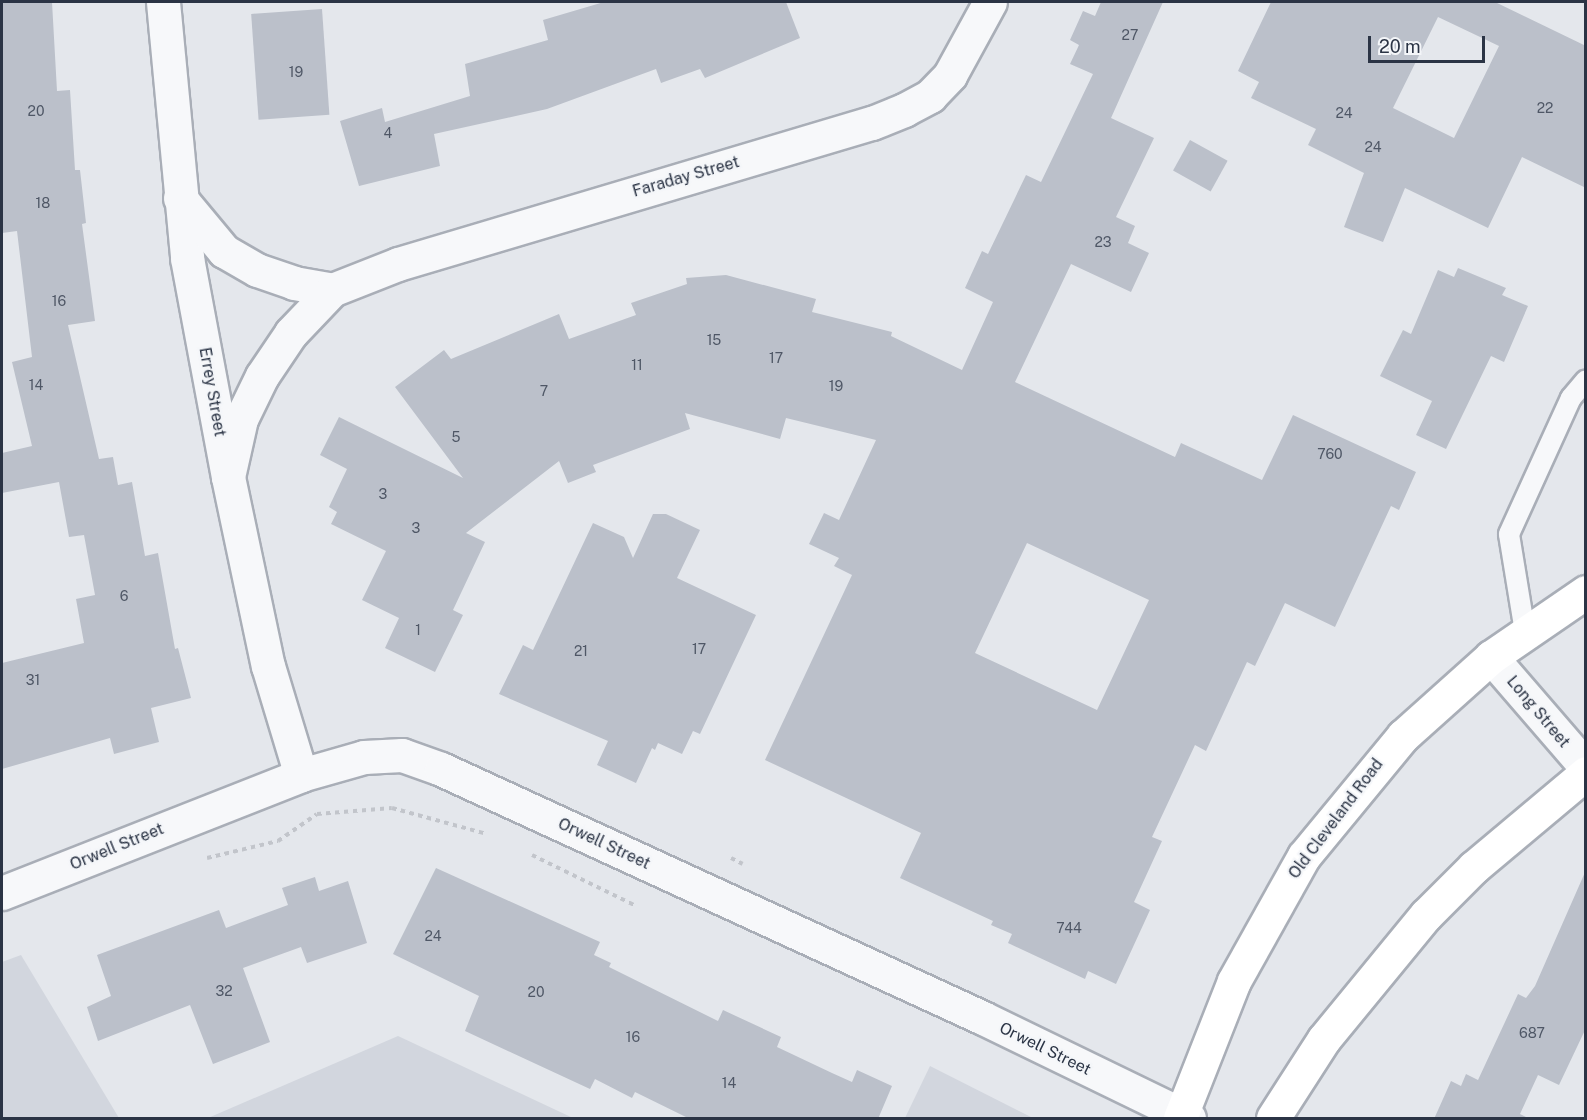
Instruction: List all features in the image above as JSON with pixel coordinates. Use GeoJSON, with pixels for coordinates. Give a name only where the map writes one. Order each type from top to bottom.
{"type":"FeatureCollection","features":[{"type":"Feature","properties":{"kind":"highway","name":"Old Cleveland Road"},"geometry":{"type":"LineString","coordinates":[[1183,1118],[1234,981],[1304,856],[1403,736],[1491,657],[1586,592]]}},
{"type":"Feature","properties":{"kind":"highway"},"geometry":{"type":"LineString","coordinates":[[1274,1119],[1324,1039],[1426,915],[1474,867],[1586,773]]}},
{"type":"Feature","properties":{"kind":"street","name":"Errey Street"},"geometry":{"type":"LineString","coordinates":[[163,2],[178,196],[228,477],[268,666],[301,775]]}},
{"type":"Feature","properties":{"kind":"street","name":"Faraday Street"},"geometry":{"type":"LineString","coordinates":[[228,477],[241,419],[262,376],[291,333],[332,290],[398,264],[872,123],[904,110],[930,96],[950,75],[990,2]]}},
{"type":"Feature","properties":{"kind":"street"},"geometry":{"type":"LineString","coordinates":[[178,196],[224,251],[256,270],[294,283],[332,290]]}},
{"type":"Feature","properties":{"kind":"street","name":"Long Street"},"geometry":{"type":"LineString","coordinates":[[1491,657],[1586,767]]}},
{"type":"Feature","properties":{"kind":"street","name":"Orwell Street"},"geometry":{"type":"LineString","coordinates":[[2,893],[301,775],[364,757],[402,755],[441,769],[983,1018],[1183,1118]]}},
{"type":"Feature","properties":{"kind":"lane"},"geometry":{"type":"LineString","coordinates":[[1525,632],[1508,551],[1509,534],[1570,398],[1586,380]]}},
{"type":"Feature","properties":{"kind":"path"},"geometry":{"type":"LineString","coordinates":[[207,858],[278,841],[318,814],[392,808],[491,835]]}},
{"type":"Feature","properties":{"kind":"path"},"geometry":{"type":"LineString","coordinates":[[522,850],[636,906]]}},
{"type":"Feature","properties":{"kind":"shaded area"},"geometry":{"type":"Polygon","coordinates":[[[21,955],[119,1118],[2,1118],[2,962],[21,955]]]}},
{"type":"Feature","properties":{"kind":"shaded area"},"geometry":{"type":"Polygon","coordinates":[[[398,1036],[573,1118],[208,1118],[398,1036]]]}},
{"type":"Feature","properties":{"kind":"shaded area"},"geometry":{"type":"Polygon","coordinates":[[[930,1066],[1033,1118],[905,1118],[930,1066]]]}},
{"type":"Feature","properties":{"kind":"building"},"geometry":{"type":"Polygon","coordinates":[[[2,2],[52,2],[57,91],[70,90],[75,170],[80,170],[86,223],[82,224],[95,321],[68,325],[99,459],[113,457],[118,485],[132,482],[145,556],[158,553],[175,649],[178,648],[191,698],[151,708],[159,742],[114,754],[110,738],[2,769],[2,663],[84,643],[76,599],[95,595],[84,535],[69,537],[59,482],[2,493],[2,453],[32,446],[12,362],[32,357],[17,231],[2,233],[2,2]]]}},
{"type":"Feature","properties":{"kind":"building"},"geometry":{"type":"Polygon","coordinates":[[[604,2],[786,2],[800,38],[705,78],[700,69],[661,83],[656,69],[547,109],[434,134],[440,166],[359,186],[340,121],[382,108],[385,122],[470,96],[465,64],[548,40],[543,20],[604,2]]]}},
{"type":"Feature","properties":{"kind":"building"},"geometry":{"type":"Polygon","coordinates":[[[1101,2],[1163,2],[1111,118],[1154,138],[1116,217],[1135,226],[1128,243],[1149,253],[1131,292],[1071,264],[1015,382],[1175,457],[1181,443],[1262,480],[1293,415],[1416,472],[1399,510],[1391,506],[1335,627],[1285,603],[1255,666],[1247,662],[1206,751],[1195,745],[1152,837],[1162,841],[1134,902],[1150,910],[1116,984],[1088,971],[1085,979],[1008,943],[1012,934],[991,925],[993,921],[900,878],[921,833],[765,760],[852,575],[834,566],[839,558],[809,544],[824,513],[839,520],[876,440],[786,418],[780,439],[685,413],[690,429],[593,465],[596,472],[568,483],[559,461],[466,533],[485,542],[453,610],[463,615],[435,672],[385,648],[399,618],[362,600],[386,551],[331,524],[337,512],[329,507],[347,469],[320,455],[339,417],[463,478],[395,387],[444,350],[451,359],[559,314],[569,339],[636,315],[631,303],[687,284],[686,278],[726,275],[816,299],[812,312],[892,332],[891,336],[962,370],[993,302],[965,288],[982,251],[988,254],[1026,175],[1041,182],[1093,74],[1070,64],[1079,45],[1070,40],[1083,11],[1095,16],[1101,2]],[[1027,543],[975,653],[1097,710],[1149,600],[1027,543]]]}},
{"type":"Feature","properties":{"kind":"building"},"geometry":{"type":"Polygon","coordinates":[[[1271,2],[1495,2],[1586,46],[1586,188],[1522,157],[1488,228],[1405,188],[1383,242],[1344,227],[1364,173],[1308,145],[1316,129],[1251,98],[1259,82],[1238,71],[1271,2]],[[1438,17],[1393,108],[1454,138],[1499,46],[1438,17]]]}},
{"type":"Feature","properties":{"kind":"building"},"geometry":{"type":"Polygon","coordinates":[[[322,9],[329,115],[259,120],[251,14],[322,9]]]}},
{"type":"Feature","properties":{"kind":"building"},"geometry":{"type":"Polygon","coordinates":[[[1190,140],[1228,161],[1211,191],[1173,171],[1190,140]]]}},
{"type":"Feature","properties":{"kind":"building"},"geometry":{"type":"Polygon","coordinates":[[[1458,268],[1506,288],[1502,295],[1528,306],[1504,362],[1491,356],[1446,449],[1416,435],[1432,401],[1380,376],[1403,330],[1411,334],[1438,270],[1454,277],[1458,268]]]}},
{"type":"Feature","properties":{"kind":"building"},"geometry":{"type":"Polygon","coordinates":[[[653,514],[666,514],[700,530],[677,578],[756,615],[700,734],[693,731],[682,754],[658,743],[655,750],[652,748],[636,783],[597,765],[608,741],[499,694],[523,645],[533,650],[593,523],[624,537],[633,558],[653,514]]]}},
{"type":"Feature","properties":{"kind":"building"},"geometry":{"type":"Polygon","coordinates":[[[436,868],[600,942],[594,955],[611,963],[609,967],[718,1021],[723,1010],[781,1037],[777,1047],[852,1082],[857,1070],[892,1086],[878,1119],[690,1119],[635,1092],[632,1098],[595,1079],[590,1089],[465,1031],[479,996],[393,954],[436,868]]]}},
{"type":"Feature","properties":{"kind":"building"},"geometry":{"type":"Polygon","coordinates":[[[1586,870],[1586,1028],[1559,1085],[1538,1075],[1520,1114],[1530,1119],[1434,1119],[1451,1081],[1461,1086],[1466,1074],[1478,1080],[1518,994],[1526,998],[1535,986],[1586,870]]]}},
{"type":"Feature","properties":{"kind":"building"},"geometry":{"type":"Polygon","coordinates":[[[315,877],[319,891],[348,881],[367,943],[307,963],[301,947],[243,968],[270,1042],[213,1064],[190,1005],[98,1041],[87,1007],[111,996],[97,955],[219,910],[226,928],[288,905],[282,888],[315,877]]]}}]}
